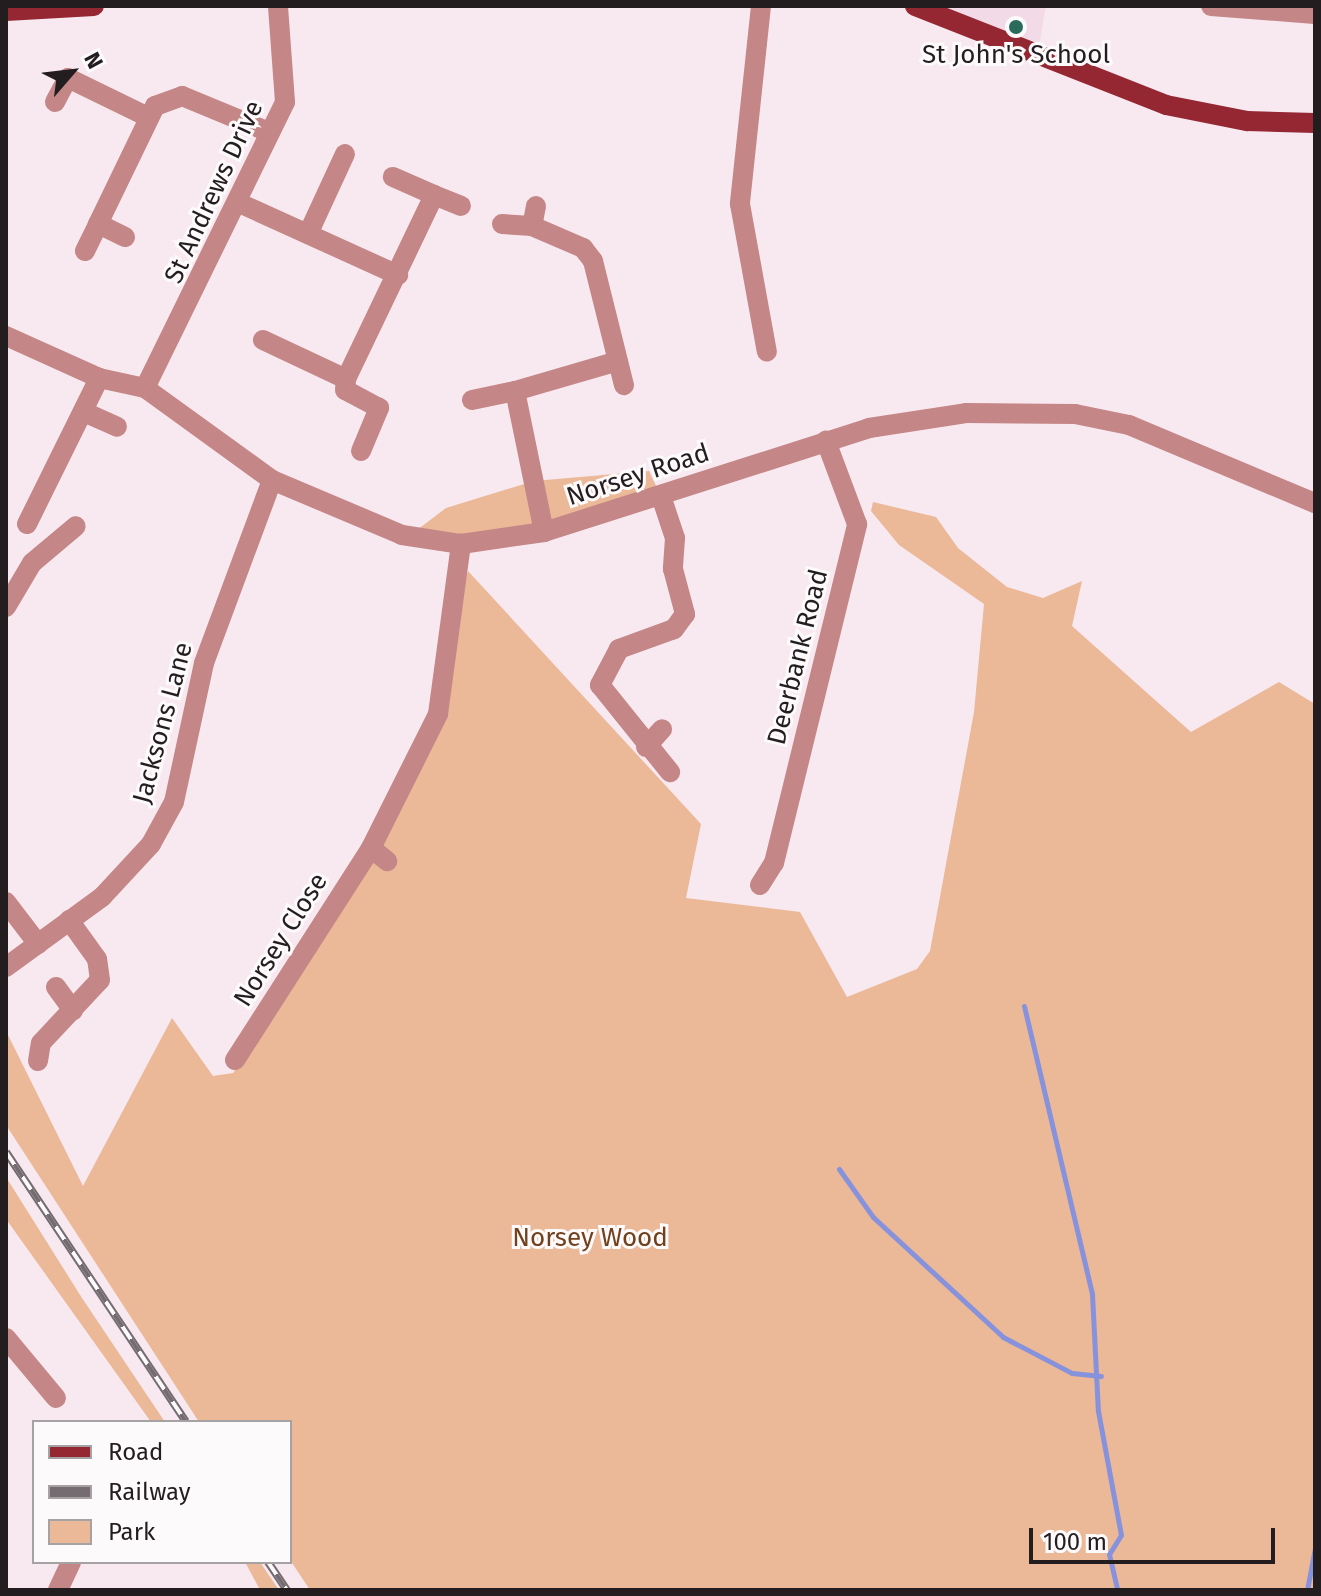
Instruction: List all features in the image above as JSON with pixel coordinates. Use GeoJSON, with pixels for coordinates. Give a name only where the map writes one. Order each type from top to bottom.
{"type":"FeatureCollection","features":[{"type":"Feature","properties":{"kind":"main road"},"geometry":{"type":"LineString","coordinates":[[6,11],[89,6]]}},
{"type":"Feature","properties":{"kind":"main road"},"geometry":{"type":"LineString","coordinates":[[915,6],[1166,105],[1247,121],[1315,123]]}},
{"type":"Feature","properties":{"kind":"street","name":"St Andrews Drive"},"geometry":{"type":"LineString","coordinates":[[145,388],[237,202],[287,90],[278,6]]}},
{"type":"Feature","properties":{"kind":"street"},"geometry":{"type":"LineString","coordinates":[[761,6],[740,204],[767,352]]}},
{"type":"Feature","properties":{"kind":"street"},"geometry":{"type":"LineString","coordinates":[[1211,6],[1315,14]]}},
{"type":"Feature","properties":{"kind":"street"},"geometry":{"type":"LineString","coordinates":[[55,102],[68,78],[148,117]]}},
{"type":"Feature","properties":{"kind":"street"},"geometry":{"type":"LineString","coordinates":[[85,251],[148,117],[182,96],[269,132]]}},
{"type":"Feature","properties":{"kind":"street"},"geometry":{"type":"LineString","coordinates":[[308,234],[345,154]]}},
{"type":"Feature","properties":{"kind":"street"},"geometry":{"type":"LineString","coordinates":[[393,177],[461,206]]}},
{"type":"Feature","properties":{"kind":"street"},"geometry":{"type":"LineString","coordinates":[[361,451],[379,408],[345,390],[346,379],[410,252],[434,195]]}},
{"type":"Feature","properties":{"kind":"street"},"geometry":{"type":"LineString","coordinates":[[237,202],[398,275]]}},
{"type":"Feature","properties":{"kind":"street"},"geometry":{"type":"LineString","coordinates":[[532,226],[536,206]]}},
{"type":"Feature","properties":{"kind":"street"},"geometry":{"type":"LineString","coordinates":[[98,224],[125,237]]}},
{"type":"Feature","properties":{"kind":"street"},"geometry":{"type":"LineString","coordinates":[[502,224],[532,226],[583,248],[593,261],[624,385]]}},
{"type":"Feature","properties":{"kind":"street","name":"Norsey Road"},"geometry":{"type":"LineString","coordinates":[[6,336],[99,378],[145,388],[272,480],[402,535],[461,544],[544,532],[826,441],[966,413],[1075,414],[1203,451],[1315,503]]}},
{"type":"Feature","properties":{"kind":"street"},"geometry":{"type":"LineString","coordinates":[[263,340],[346,379]]}},
{"type":"Feature","properties":{"kind":"street"},"geometry":{"type":"LineString","coordinates":[[472,400],[515,391],[618,361]]}},
{"type":"Feature","properties":{"kind":"street"},"geometry":{"type":"LineString","coordinates":[[27,524],[99,378]]}},
{"type":"Feature","properties":{"kind":"street"},"geometry":{"type":"LineString","coordinates":[[515,391],[544,532]]}},
{"type":"Feature","properties":{"kind":"street"},"geometry":{"type":"LineString","coordinates":[[84,412],[117,427]]}},
{"type":"Feature","properties":{"kind":"street","name":"Deerbank Road"},"geometry":{"type":"LineString","coordinates":[[760,885],[774,863],[857,524],[826,441]]}},
{"type":"Feature","properties":{"kind":"street","name":"Jacksons Lane"},"geometry":{"type":"LineString","coordinates":[[6,967],[123,878],[174,802],[204,663],[272,480]]}},
{"type":"Feature","properties":{"kind":"street"},"geometry":{"type":"LineString","coordinates":[[661,496],[675,538],[673,569],[685,614],[674,629],[619,649],[600,685],[646,747],[670,772]]}},
{"type":"Feature","properties":{"kind":"street"},"geometry":{"type":"LineString","coordinates":[[6,607],[32,563],[76,526]]}},
{"type":"Feature","properties":{"kind":"street","name":"Norsey Close"},"geometry":{"type":"LineString","coordinates":[[235,1060],[379,855],[398,770],[438,714],[461,544]]}},
{"type":"Feature","properties":{"kind":"street"},"geometry":{"type":"LineString","coordinates":[[646,747],[662,729]]}},
{"type":"Feature","properties":{"kind":"street"},"geometry":{"type":"LineString","coordinates":[[6,902],[38,944]]}},
{"type":"Feature","properties":{"kind":"street"},"geometry":{"type":"LineString","coordinates":[[38,1061],[41,1043],[95,992],[100,971],[69,920]]}},
{"type":"Feature","properties":{"kind":"street"},"geometry":{"type":"LineString","coordinates":[[56,987],[73,1010]]}},
{"type":"Feature","properties":{"kind":"street"},"geometry":{"type":"LineString","coordinates":[[6,1338],[56,1398]]}},
{"type":"Feature","properties":{"kind":"street"},"geometry":{"type":"LineString","coordinates":[[58,1590],[70,1564]]}},
{"type":"Feature","properties":{"kind":"shaded area","name":"St John's School"},"geometry":{"type":"Polygon","coordinates":[[[939,6],[1046,6],[1039,47],[939,6]]]}},
{"type":"Feature","properties":{"kind":"green space"},"geometry":{"type":"Polygon","coordinates":[[[649,471],[661,496],[544,532],[409,536],[446,508],[534,481],[649,471]]]}},
{"type":"Feature","properties":{"kind":"green space","name":"Norsey Wood"},"geometry":{"type":"Polygon","coordinates":[[[873,502],[936,517],[958,548],[1007,587],[1043,598],[1082,581],[1072,626],[1191,732],[1279,682],[1315,704],[1315,1590],[310,1590],[292,1563],[292,1420],[198,1420],[6,1125],[6,1031],[83,1186],[172,1018],[213,1076],[233,1073],[277,1011],[415,762],[468,571],[701,824],[686,898],[800,912],[847,997],[917,969],[930,951],[974,712],[984,604],[899,545],[871,511],[873,502]]]}},
{"type":"Feature","properties":{"kind":"green space"},"geometry":{"type":"Polygon","coordinates":[[[6,1177],[164,1420],[150,1420],[6,1219],[6,1177]]]}},
{"type":"Feature","properties":{"kind":"green space"},"geometry":{"type":"Polygon","coordinates":[[[246,1564],[261,1564],[279,1590],[260,1590],[246,1564]]]}},
{"type":"Feature","properties":{"kind":"waterway"},"geometry":{"type":"LineString","coordinates":[[1024,1006],[1092,1294],[1098,1411],[1121,1535],[1109,1554],[1117,1590]]}},
{"type":"Feature","properties":{"kind":"waterway"},"geometry":{"type":"LineString","coordinates":[[839,1169],[873,1217],[1003,1337],[1072,1373],[1101,1376]]}},
{"type":"Feature","properties":{"kind":"waterway"},"geometry":{"type":"LineString","coordinates":[[1307,1590],[1315,1548]]}},
{"type":"Feature","properties":{"kind":"railway"},"geometry":{"type":"LineString","coordinates":[[6,1152],[185,1420]]}},
{"type":"Feature","properties":{"kind":"railway"},"geometry":{"type":"LineString","coordinates":[[269,1564],[287,1590]]}},
{"type":"Feature","properties":{"kind":"place","name":"St John's School"},"geometry":{"type":"Point","coordinates":[1016,27]}}]}
